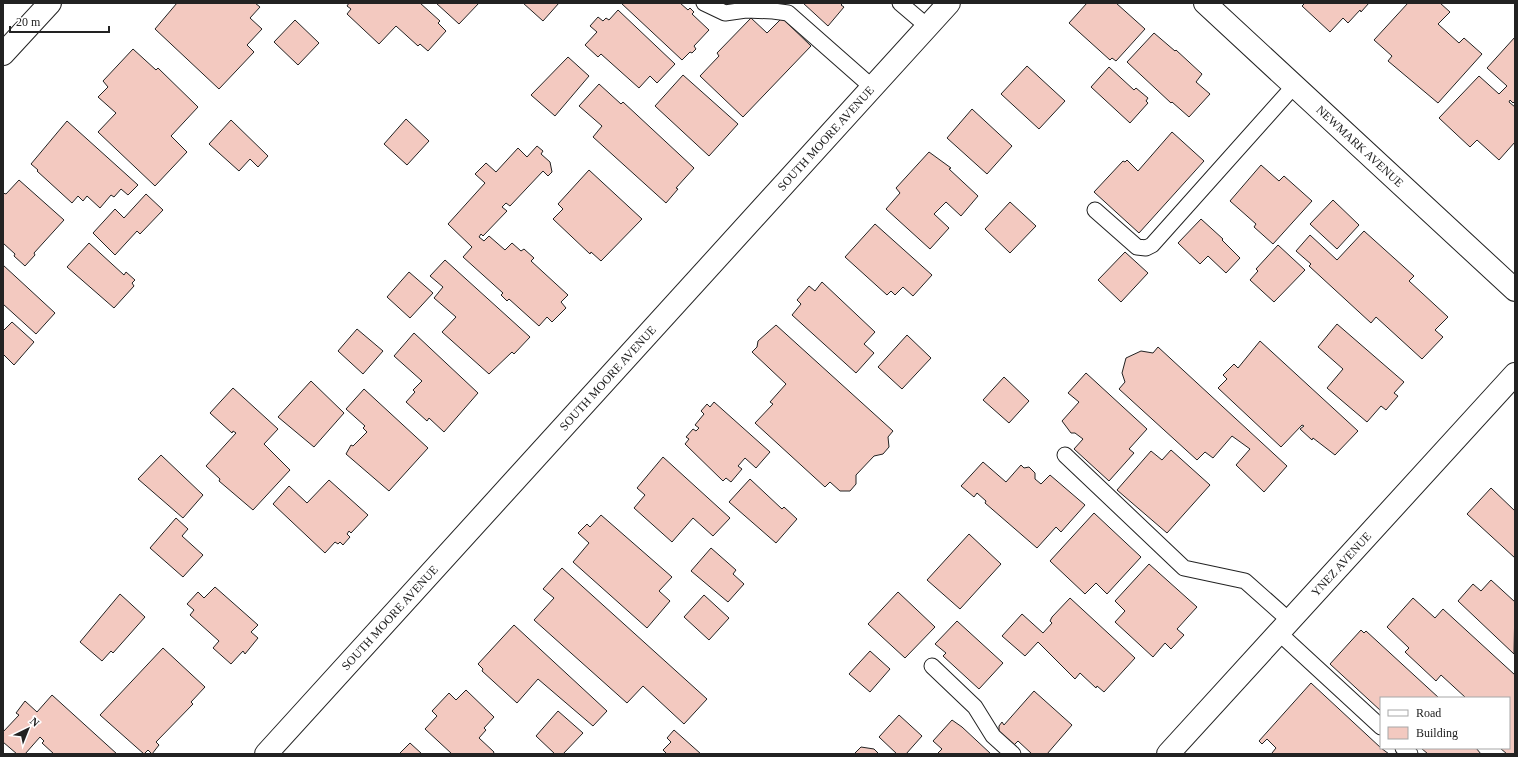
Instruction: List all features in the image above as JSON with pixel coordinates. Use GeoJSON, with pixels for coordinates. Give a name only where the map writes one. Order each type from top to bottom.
{"type":"FeatureCollection","features":[{"type":"Feature","properties":{"kind":"street"},"geometry":{"type":"LineString","coordinates":[[3,54],[50,3]]}},
{"type":"Feature","properties":{"kind":"street","name":"SOUTH MOORE AVENUE"},"geometry":{"type":"LineString","coordinates":[[266,754],[949,3]]}},
{"type":"Feature","properties":{"kind":"street","name":"NEWMARK AVENUE"},"geometry":{"type":"LineString","coordinates":[[1205,3],[1515,290]]}},
{"type":"Feature","properties":{"kind":"street","name":"YNEZ AVENUE"},"geometry":{"type":"LineString","coordinates":[[1168,754],[1515,374]]}},
{"type":"Feature","properties":{"kind":"lane"},"geometry":{"type":"LineString","coordinates":[[704,3],[725,13],[746,10],[774,11],[788,14],[872,87]]}},
{"type":"Feature","properties":{"kind":"lane"},"geometry":{"type":"LineString","coordinates":[[900,3],[927,26]]}},
{"type":"Feature","properties":{"kind":"lane"},"geometry":{"type":"LineString","coordinates":[[1095,210],[1137,247],[1146,248],[1152,245],[1294,86]]}},
{"type":"Feature","properties":{"kind":"lane"},"geometry":{"type":"LineString","coordinates":[[1065,455],[1184,568],[1245,581],[1285,627],[1380,726]]}},
{"type":"Feature","properties":{"kind":"lane"},"geometry":{"type":"LineString","coordinates":[[932,666],[975,707],[993,736],[1013,754]]}},
{"type":"Feature","properties":{"kind":"building"},"geometry":{"type":"Polygon","coordinates":[[[177,3],[255,3],[260,7],[250,18],[262,29],[247,45],[254,52],[219,89],[155,29],[177,3]]]}},
{"type":"Feature","properties":{"kind":"building"},"geometry":{"type":"Polygon","coordinates":[[[349,3],[420,3],[440,21],[438,23],[446,31],[428,51],[420,44],[418,46],[396,26],[379,44],[347,14],[351,9],[347,6],[349,3]]]}},
{"type":"Feature","properties":{"kind":"building"},"geometry":{"type":"Polygon","coordinates":[[[436,3],[479,3],[459,24],[436,3]]]}},
{"type":"Feature","properties":{"kind":"building"},"geometry":{"type":"Polygon","coordinates":[[[523,3],[559,3],[543,21],[523,3]]]}},
{"type":"Feature","properties":{"kind":"building"},"geometry":{"type":"Polygon","coordinates":[[[621,3],[680,3],[688,10],[690,8],[694,12],[692,14],[709,30],[694,46],[696,49],[692,53],[690,52],[682,60],[621,3]]]}},
{"type":"Feature","properties":{"kind":"building"},"geometry":{"type":"Polygon","coordinates":[[[803,3],[843,3],[841,5],[844,7],[828,26],[803,3]]]}},
{"type":"Feature","properties":{"kind":"building"},"geometry":{"type":"Polygon","coordinates":[[[1087,3],[1116,3],[1145,29],[1116,61],[1112,58],[1110,60],[1069,23],[1087,3]]]}},
{"type":"Feature","properties":{"kind":"building"},"geometry":{"type":"Polygon","coordinates":[[[1305,3],[1369,3],[1348,23],[1343,18],[1330,32],[1302,6],[1305,3]]]}},
{"type":"Feature","properties":{"kind":"building"},"geometry":{"type":"Polygon","coordinates":[[[1408,3],[1440,3],[1450,12],[1438,24],[1459,43],[1464,38],[1482,54],[1438,103],[1388,61],[1392,56],[1374,40],[1408,3]]]}},
{"type":"Feature","properties":{"kind":"building"},"geometry":{"type":"Polygon","coordinates":[[[618,10],[675,64],[657,83],[650,76],[639,88],[601,54],[598,57],[585,45],[597,32],[590,26],[598,17],[603,21],[606,18],[609,20],[618,10]]]}},
{"type":"Feature","properties":{"kind":"building"},"geometry":{"type":"Polygon","coordinates":[[[751,18],[767,33],[782,18],[811,46],[743,117],[700,76],[719,56],[717,53],[751,18]]]}},
{"type":"Feature","properties":{"kind":"building"},"geometry":{"type":"Polygon","coordinates":[[[295,20],[319,43],[298,65],[274,42],[295,20]]]}},
{"type":"Feature","properties":{"kind":"building"},"geometry":{"type":"Polygon","coordinates":[[[1154,33],[1175,51],[1176,50],[1202,74],[1196,82],[1210,94],[1189,117],[1172,102],[1171,103],[1127,62],[1154,33]]]}},
{"type":"Feature","properties":{"kind":"building"},"geometry":{"type":"Polygon","coordinates":[[[1515,37],[1515,101],[1513,103],[1510,100],[1509,102],[1515,107],[1515,142],[1499,160],[1477,140],[1470,147],[1439,118],[1479,76],[1499,94],[1507,86],[1487,68],[1515,37]]]}},
{"type":"Feature","properties":{"kind":"building"},"geometry":{"type":"Polygon","coordinates":[[[133,49],[156,70],[158,68],[198,107],[171,136],[187,152],[155,186],[98,132],[116,113],[98,97],[108,87],[103,81],[133,49]]]}},
{"type":"Feature","properties":{"kind":"building"},"geometry":{"type":"Polygon","coordinates":[[[568,57],[589,76],[555,116],[531,95],[568,57]]]}},
{"type":"Feature","properties":{"kind":"building"},"geometry":{"type":"Polygon","coordinates":[[[1027,66],[1065,101],[1039,129],[1001,94],[1027,66]]]}},
{"type":"Feature","properties":{"kind":"building"},"geometry":{"type":"Polygon","coordinates":[[[1109,67],[1134,90],[1136,88],[1148,98],[1146,101],[1148,103],[1130,123],[1091,87],[1109,67]]]}},
{"type":"Feature","properties":{"kind":"building"},"geometry":{"type":"Polygon","coordinates":[[[683,75],[738,124],[709,156],[655,106],[683,75]]]}},
{"type":"Feature","properties":{"kind":"building"},"geometry":{"type":"Polygon","coordinates":[[[599,84],[621,104],[623,102],[694,168],[676,188],[678,189],[666,203],[593,137],[602,126],[579,106],[599,84]]]}},
{"type":"Feature","properties":{"kind":"building"},"geometry":{"type":"Polygon","coordinates":[[[972,109],[1012,146],[987,174],[947,138],[972,109]]]}},
{"type":"Feature","properties":{"kind":"building"},"geometry":{"type":"Polygon","coordinates":[[[406,119],[429,141],[407,165],[384,144],[406,119]]]}},
{"type":"Feature","properties":{"kind":"building"},"geometry":{"type":"Polygon","coordinates":[[[231,120],[268,156],[258,167],[250,159],[239,171],[209,144],[231,120]]]}},
{"type":"Feature","properties":{"kind":"building"},"geometry":{"type":"Polygon","coordinates":[[[67,121],[138,185],[128,195],[121,189],[114,197],[111,195],[100,208],[87,196],[83,201],[78,196],[72,203],[31,164],[67,121]]]}},
{"type":"Feature","properties":{"kind":"building"},"geometry":{"type":"Polygon","coordinates":[[[1172,132],[1204,161],[1139,233],[1094,192],[1123,161],[1125,162],[1127,160],[1138,171],[1172,132]]]}},
{"type":"Feature","properties":{"kind":"building"},"geometry":{"type":"Polygon","coordinates":[[[537,146],[543,151],[541,154],[550,162],[552,172],[548,176],[543,171],[510,206],[506,203],[502,207],[507,211],[483,236],[481,234],[479,237],[484,241],[489,236],[505,250],[512,243],[521,251],[524,249],[534,258],[531,261],[568,295],[561,302],[566,308],[552,322],[547,317],[539,326],[509,299],[507,301],[501,295],[503,293],[463,257],[472,247],[448,224],[485,183],[475,174],[486,163],[496,172],[518,148],[527,157],[537,146]]]}},
{"type":"Feature","properties":{"kind":"building"},"geometry":{"type":"Polygon","coordinates":[[[929,152],[951,168],[949,169],[978,196],[961,216],[946,202],[934,214],[949,228],[930,249],[886,209],[900,193],[896,188],[929,152]]]}},
{"type":"Feature","properties":{"kind":"building"},"geometry":{"type":"Polygon","coordinates":[[[1261,165],[1279,181],[1284,176],[1312,201],[1273,244],[1254,227],[1256,224],[1230,201],[1261,165]]]}},
{"type":"Feature","properties":{"kind":"building"},"geometry":{"type":"Polygon","coordinates":[[[589,170],[642,219],[601,261],[591,252],[590,254],[553,219],[563,209],[558,204],[589,170]]]}},
{"type":"Feature","properties":{"kind":"building"},"geometry":{"type":"Polygon","coordinates":[[[19,180],[64,220],[34,253],[35,255],[25,266],[3,243],[3,193],[6,194],[19,180]]]}},
{"type":"Feature","properties":{"kind":"building"},"geometry":{"type":"Polygon","coordinates":[[[146,194],[163,210],[140,234],[137,231],[115,255],[93,233],[115,209],[124,218],[146,194]]]}},
{"type":"Feature","properties":{"kind":"building"},"geometry":{"type":"Polygon","coordinates":[[[1333,200],[1359,225],[1337,249],[1310,224],[1333,200]]]}},
{"type":"Feature","properties":{"kind":"building"},"geometry":{"type":"Polygon","coordinates":[[[1010,202],[1036,226],[1010,253],[985,229],[1010,202]]]}},
{"type":"Feature","properties":{"kind":"building"},"geometry":{"type":"Polygon","coordinates":[[[1201,219],[1223,239],[1222,240],[1240,258],[1226,273],[1208,256],[1200,264],[1178,243],[1201,219]]]}},
{"type":"Feature","properties":{"kind":"building"},"geometry":{"type":"Polygon","coordinates":[[[875,224],[932,275],[913,296],[903,287],[895,295],[891,291],[887,295],[845,257],[875,224]]]}},
{"type":"Feature","properties":{"kind":"building"},"geometry":{"type":"Polygon","coordinates":[[[1364,231],[1414,276],[1409,281],[1448,317],[1435,330],[1443,337],[1422,359],[1376,317],[1371,323],[1309,266],[1311,264],[1296,251],[1310,235],[1337,260],[1364,231]]]}},
{"type":"Feature","properties":{"kind":"building"},"geometry":{"type":"Polygon","coordinates":[[[89,243],[124,275],[126,272],[135,280],[132,283],[134,286],[114,308],[67,267],[89,243]]]}},
{"type":"Feature","properties":{"kind":"building"},"geometry":{"type":"Polygon","coordinates":[[[1278,245],[1305,270],[1274,302],[1250,280],[1258,271],[1256,269],[1278,245]]]}},
{"type":"Feature","properties":{"kind":"building"},"geometry":{"type":"Polygon","coordinates":[[[1125,252],[1148,273],[1121,302],[1098,280],[1125,252]]]}},
{"type":"Feature","properties":{"kind":"building"},"geometry":{"type":"Polygon","coordinates":[[[445,260],[530,337],[514,354],[512,352],[489,374],[442,332],[456,317],[434,298],[443,287],[430,276],[445,260]]]}},
{"type":"Feature","properties":{"kind":"building"},"geometry":{"type":"Polygon","coordinates":[[[3,265],[55,313],[36,334],[3,304],[3,265]]]}},
{"type":"Feature","properties":{"kind":"building"},"geometry":{"type":"Polygon","coordinates":[[[409,272],[433,293],[410,318],[387,297],[409,272]]]}},
{"type":"Feature","properties":{"kind":"building"},"geometry":{"type":"Polygon","coordinates":[[[822,282],[875,332],[864,344],[874,353],[856,373],[792,315],[801,304],[797,300],[809,286],[815,291],[822,282]]]}},
{"type":"Feature","properties":{"kind":"building"},"geometry":{"type":"Polygon","coordinates":[[[12,322],[34,342],[14,365],[3,354],[3,331],[12,322]]]}},
{"type":"Feature","properties":{"kind":"building"},"geometry":{"type":"Polygon","coordinates":[[[1337,324],[1404,382],[1394,393],[1398,396],[1386,410],[1381,406],[1367,422],[1327,388],[1343,369],[1318,347],[1337,324]]]}},
{"type":"Feature","properties":{"kind":"building"},"geometry":{"type":"Polygon","coordinates":[[[776,325],[893,431],[888,437],[889,447],[883,454],[874,456],[856,475],[856,484],[850,491],[840,491],[830,482],[825,487],[755,423],[773,404],[770,402],[786,384],[752,352],[757,347],[758,341],[776,325]]]}},
{"type":"Feature","properties":{"kind":"building"},"geometry":{"type":"Polygon","coordinates":[[[357,329],[383,351],[363,374],[338,351],[357,329]]]}},
{"type":"Feature","properties":{"kind":"building"},"geometry":{"type":"Polygon","coordinates":[[[414,333],[478,393],[444,432],[429,418],[427,421],[406,402],[415,392],[413,390],[422,381],[394,356],[414,333]]]}},
{"type":"Feature","properties":{"kind":"building"},"geometry":{"type":"Polygon","coordinates":[[[907,335],[931,358],[902,389],[878,367],[907,335]]]}},
{"type":"Feature","properties":{"kind":"building"},"geometry":{"type":"Polygon","coordinates":[[[1260,341],[1358,431],[1335,455],[1313,438],[1312,440],[1300,429],[1304,426],[1302,425],[1281,447],[1218,388],[1227,379],[1223,375],[1234,364],[1238,368],[1260,341]]]}},
{"type":"Feature","properties":{"kind":"building"},"geometry":{"type":"Polygon","coordinates":[[[1158,347],[1287,466],[1264,492],[1236,465],[1250,449],[1232,436],[1213,458],[1205,452],[1197,460],[1119,389],[1125,382],[1122,373],[1126,358],[1141,351],[1153,353],[1158,347]]]}},
{"type":"Feature","properties":{"kind":"building"},"geometry":{"type":"Polygon","coordinates":[[[1086,373],[1147,429],[1129,449],[1134,453],[1109,481],[1074,449],[1083,439],[1075,433],[1071,433],[1062,421],[1079,402],[1068,393],[1086,373]]]}},
{"type":"Feature","properties":{"kind":"building"},"geometry":{"type":"Polygon","coordinates":[[[1004,377],[1029,401],[1009,423],[983,400],[1004,377]]]}},
{"type":"Feature","properties":{"kind":"building"},"geometry":{"type":"Polygon","coordinates":[[[311,381],[344,413],[314,447],[278,417],[311,381]]]}},
{"type":"Feature","properties":{"kind":"building"},"geometry":{"type":"Polygon","coordinates":[[[233,388],[278,429],[264,444],[290,470],[253,510],[219,481],[220,479],[206,466],[236,433],[233,431],[232,433],[210,413],[233,388]]]}},
{"type":"Feature","properties":{"kind":"building"},"geometry":{"type":"Polygon","coordinates":[[[364,389],[428,448],[389,491],[346,454],[351,445],[353,446],[367,432],[363,428],[365,426],[346,409],[364,389]]]}},
{"type":"Feature","properties":{"kind":"building"},"geometry":{"type":"Polygon","coordinates":[[[714,402],[770,452],[756,468],[745,458],[738,466],[742,469],[731,482],[726,478],[723,481],[685,444],[689,439],[686,437],[693,429],[696,431],[699,428],[695,425],[704,414],[701,411],[707,404],[710,407],[714,402]]]}},
{"type":"Feature","properties":{"kind":"building"},"geometry":{"type":"Polygon","coordinates":[[[1171,450],[1210,485],[1167,533],[1117,490],[1151,451],[1162,460],[1171,450]]]}},
{"type":"Feature","properties":{"kind":"building"},"geometry":{"type":"Polygon","coordinates":[[[161,455],[203,495],[183,518],[138,479],[161,455]]]}},
{"type":"Feature","properties":{"kind":"building"},"geometry":{"type":"Polygon","coordinates":[[[663,457],[730,518],[713,536],[693,518],[672,542],[634,508],[645,495],[637,488],[663,457]]]}},
{"type":"Feature","properties":{"kind":"building"},"geometry":{"type":"Polygon","coordinates":[[[983,462],[1006,482],[1021,465],[1024,468],[1029,467],[1035,473],[1035,479],[1041,484],[1050,475],[1085,505],[1061,532],[1056,527],[1037,548],[985,503],[986,501],[977,493],[974,497],[961,486],[983,462]]]}},
{"type":"Feature","properties":{"kind":"building"},"geometry":{"type":"Polygon","coordinates":[[[750,479],[782,509],[784,507],[797,519],[776,543],[729,502],[750,479]]]}},
{"type":"Feature","properties":{"kind":"building"},"geometry":{"type":"Polygon","coordinates":[[[329,480],[368,515],[351,533],[349,531],[347,534],[350,537],[343,545],[340,542],[338,544],[335,542],[325,553],[273,504],[289,486],[307,503],[329,480]]]}},
{"type":"Feature","properties":{"kind":"building"},"geometry":{"type":"Polygon","coordinates":[[[1491,488],[1515,511],[1515,558],[1467,514],[1491,488]]]}},
{"type":"Feature","properties":{"kind":"building"},"geometry":{"type":"Polygon","coordinates":[[[1094,513],[1141,557],[1107,594],[1096,583],[1085,594],[1050,561],[1094,513]]]}},
{"type":"Feature","properties":{"kind":"building"},"geometry":{"type":"Polygon","coordinates":[[[601,515],[672,577],[659,591],[670,601],[647,628],[573,562],[589,543],[578,533],[587,524],[590,527],[601,515]]]}},
{"type":"Feature","properties":{"kind":"building"},"geometry":{"type":"Polygon","coordinates":[[[176,518],[188,529],[182,536],[203,555],[183,577],[150,548],[176,518]]]}},
{"type":"Feature","properties":{"kind":"building"},"geometry":{"type":"Polygon","coordinates":[[[969,534],[1001,564],[960,609],[927,580],[969,534]]]}},
{"type":"Feature","properties":{"kind":"building"},"geometry":{"type":"Polygon","coordinates":[[[711,548],[736,570],[733,574],[744,584],[728,602],[691,571],[711,548]]]}},
{"type":"Feature","properties":{"kind":"building"},"geometry":{"type":"Polygon","coordinates":[[[1149,564],[1197,607],[1177,629],[1184,635],[1171,649],[1165,643],[1153,657],[1115,622],[1125,611],[1115,601],[1149,564]]]}},
{"type":"Feature","properties":{"kind":"building"},"geometry":{"type":"Polygon","coordinates":[[[562,568],[707,699],[684,724],[643,686],[627,703],[534,620],[554,598],[543,589],[562,568]]]}},
{"type":"Feature","properties":{"kind":"building"},"geometry":{"type":"Polygon","coordinates":[[[1491,580],[1515,602],[1514,654],[1458,601],[1473,584],[1481,591],[1491,580]]]}},
{"type":"Feature","properties":{"kind":"building"},"geometry":{"type":"Polygon","coordinates":[[[215,587],[258,625],[251,632],[258,638],[245,654],[243,651],[231,664],[213,648],[219,641],[190,615],[194,610],[187,604],[198,592],[204,598],[215,587]]]}},
{"type":"Feature","properties":{"kind":"building"},"geometry":{"type":"Polygon","coordinates":[[[898,592],[935,627],[905,658],[868,624],[898,592]]]}},
{"type":"Feature","properties":{"kind":"building"},"geometry":{"type":"Polygon","coordinates":[[[120,594],[145,617],[113,653],[111,651],[102,661],[80,642],[120,594]]]}},
{"type":"Feature","properties":{"kind":"building"},"geometry":{"type":"Polygon","coordinates":[[[704,595],[729,618],[709,640],[684,617],[704,595]]]}},
{"type":"Feature","properties":{"kind":"building"},"geometry":{"type":"Polygon","coordinates":[[[1070,598],[1135,658],[1104,692],[1097,686],[1096,688],[1080,673],[1075,679],[1038,642],[1025,656],[1002,636],[1022,614],[1043,633],[1052,623],[1050,621],[1052,617],[1070,598]]]}},
{"type":"Feature","properties":{"kind":"building"},"geometry":{"type":"Polygon","coordinates":[[[1413,598],[1435,618],[1443,609],[1515,675],[1515,754],[1507,754],[1501,749],[1510,749],[1510,697],[1465,697],[1441,675],[1436,681],[1405,652],[1409,648],[1387,627],[1413,598]]]}},
{"type":"Feature","properties":{"kind":"building"},"geometry":{"type":"Polygon","coordinates":[[[957,621],[1003,663],[979,689],[943,656],[946,653],[935,644],[957,621]]]}},
{"type":"Feature","properties":{"kind":"building"},"geometry":{"type":"Polygon","coordinates":[[[514,625],[607,711],[593,726],[538,679],[517,703],[482,671],[483,669],[478,664],[514,625]]]}},
{"type":"Feature","properties":{"kind":"building"},"geometry":{"type":"Polygon","coordinates":[[[1361,630],[1364,633],[1366,631],[1438,697],[1380,697],[1380,710],[1330,664],[1361,630]]]}},
{"type":"Feature","properties":{"kind":"building"},"geometry":{"type":"Polygon","coordinates":[[[163,648],[205,687],[191,702],[193,704],[156,742],[159,745],[152,754],[148,750],[144,754],[100,715],[163,648]]]}},
{"type":"Feature","properties":{"kind":"building"},"geometry":{"type":"Polygon","coordinates":[[[870,651],[890,669],[870,692],[849,674],[870,651]]]}},
{"type":"Feature","properties":{"kind":"building"},"geometry":{"type":"Polygon","coordinates":[[[1311,683],[1380,747],[1380,749],[1389,754],[1273,754],[1272,753],[1276,748],[1267,739],[1262,744],[1259,741],[1311,683]]]}},
{"type":"Feature","properties":{"kind":"building"},"geometry":{"type":"Polygon","coordinates":[[[466,690],[494,717],[484,728],[486,730],[479,738],[494,752],[493,754],[452,754],[425,729],[437,716],[432,711],[449,693],[456,700],[466,690]]]}},
{"type":"Feature","properties":{"kind":"building"},"geometry":{"type":"Polygon","coordinates":[[[1034,691],[1072,725],[1047,754],[1032,754],[1018,741],[1012,747],[999,735],[999,726],[1002,722],[1004,725],[1034,691]]]}},
{"type":"Feature","properties":{"kind":"building"},"geometry":{"type":"Polygon","coordinates":[[[52,695],[117,754],[54,754],[42,743],[44,741],[40,737],[25,754],[17,754],[3,742],[3,732],[19,715],[16,713],[25,701],[37,712],[52,695]]]}},
{"type":"Feature","properties":{"kind":"building"},"geometry":{"type":"Polygon","coordinates":[[[558,711],[583,733],[563,754],[555,754],[536,736],[558,711]]]}},
{"type":"Feature","properties":{"kind":"building"},"geometry":{"type":"Polygon","coordinates":[[[899,715],[922,736],[906,754],[897,754],[879,737],[899,715]]]}},
{"type":"Feature","properties":{"kind":"building"},"geometry":{"type":"Polygon","coordinates":[[[952,720],[962,727],[991,754],[937,754],[942,749],[933,741],[952,720]]]}},
{"type":"Feature","properties":{"kind":"building"},"geometry":{"type":"Polygon","coordinates":[[[674,730],[701,754],[667,754],[663,750],[671,742],[667,738],[674,730]]]}},
{"type":"Feature","properties":{"kind":"building"},"geometry":{"type":"Polygon","coordinates":[[[410,743],[422,754],[399,754],[410,743]]]}},
{"type":"Feature","properties":{"kind":"building"},"geometry":{"type":"Polygon","coordinates":[[[861,747],[874,749],[879,754],[854,754],[861,747]]]}},
{"type":"Feature","properties":{"kind":"building"},"geometry":{"type":"Polygon","coordinates":[[[1422,749],[1477,749],[1481,754],[1428,754],[1422,749]]]}}]}
